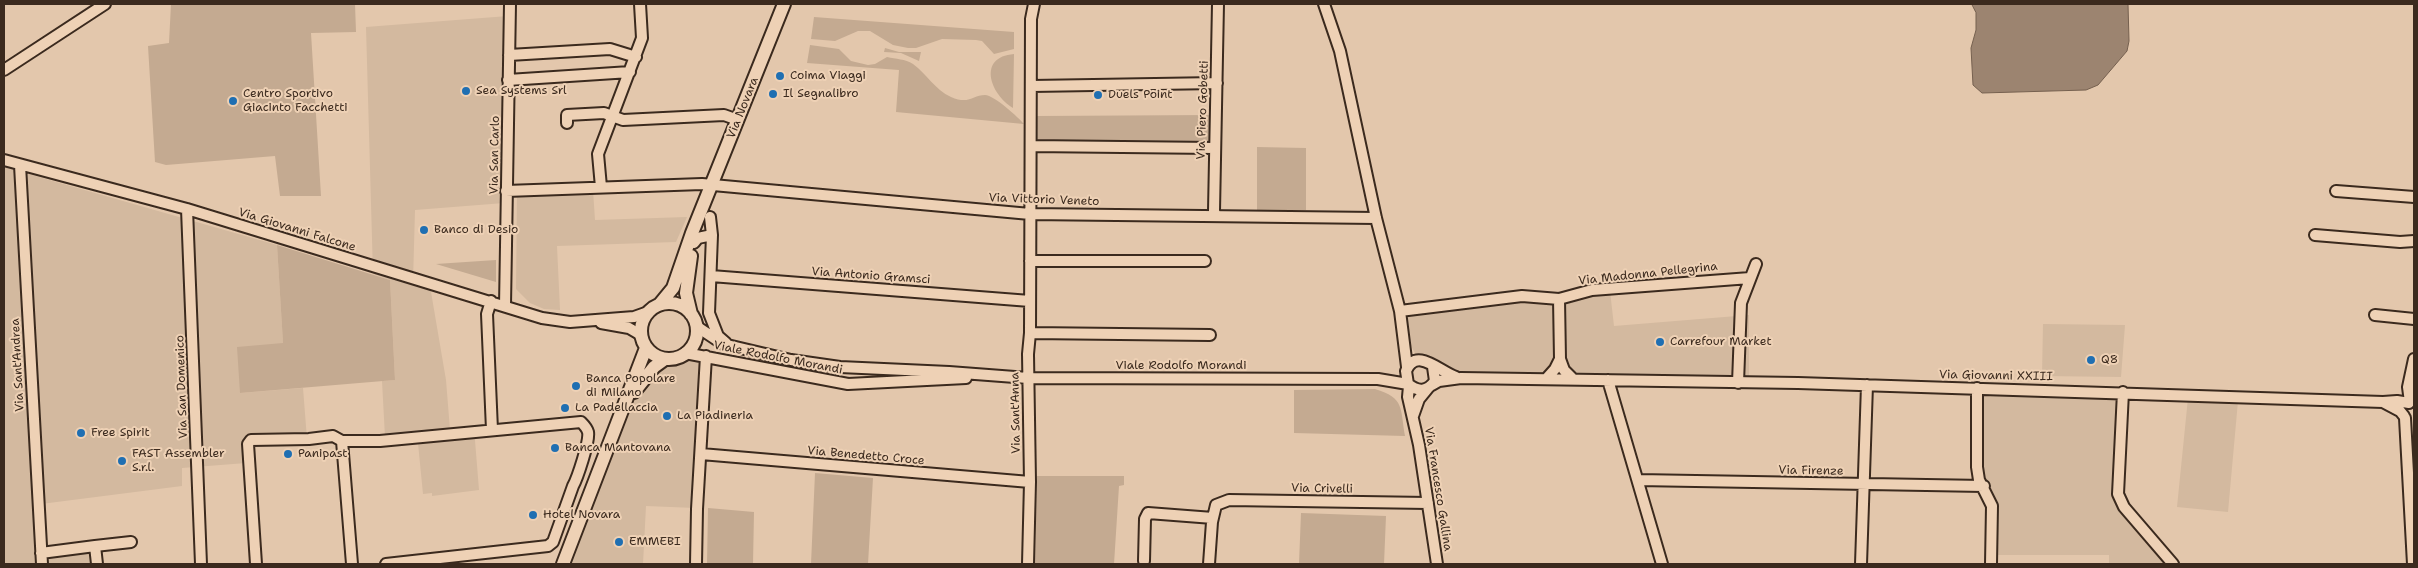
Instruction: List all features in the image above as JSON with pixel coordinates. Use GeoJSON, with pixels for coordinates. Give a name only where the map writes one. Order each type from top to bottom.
{"type":"FeatureCollection","features":[{"type":"Feature","properties":{"kind":"main road","name":"Via Novara"},"geometry":{"type":"LineString","coordinates":[[694,320],[687,303],[687,281],[694,243],[706,214],[712,184],[784,4]]}},
{"type":"Feature","properties":{"kind":"main road","name":"Via Novara"},"geometry":{"type":"LineString","coordinates":[[659,305],[673,288],[692,233],[706,214]]}},
{"type":"Feature","properties":{"kind":"main road"},"geometry":{"type":"LineString","coordinates":[[676,304],[694,320],[695,341],[685,353],[672,359],[658,357],[646,348],[641,335],[641,327],[648,312],[659,305],[676,304]]}},
{"type":"Feature","properties":{"kind":"main road"},"geometry":{"type":"LineString","coordinates":[[563,564],[646,348]]}},
{"type":"Feature","properties":{"kind":"main road"},"geometry":{"type":"LineString","coordinates":[[626,402],[650,372],[665,359]]}},
{"type":"Feature","properties":{"kind":"street"},"geometry":{"type":"LineString","coordinates":[[4,70],[105,4]]}},
{"type":"Feature","properties":{"kind":"street","name":"Via San Carlo"},"geometry":{"type":"LineString","coordinates":[[505,306],[510,4]]}},
{"type":"Feature","properties":{"kind":"street"},"geometry":{"type":"LineString","coordinates":[[601,188],[598,154],[642,38],[640,4]]}},
{"type":"Feature","properties":{"kind":"street","name":"Via Sant'Anna"},"geometry":{"type":"LineString","coordinates":[[1028,564],[1030,482],[1028,378],[1030,333],[1031,19],[1034,4]]}},
{"type":"Feature","properties":{"kind":"street","name":"Via Piero Gobetti"},"geometry":{"type":"LineString","coordinates":[[1216,216],[1214,148],[1218,4]]}},
{"type":"Feature","properties":{"kind":"street"},"geometry":{"type":"LineString","coordinates":[[1324,4],[1340,51],[1376,218],[1400,311],[1406,340],[1408,385],[1420,390],[1439,381],[1462,378],[1608,380],[1662,564]]}},
{"type":"Feature","properties":{"kind":"street"},"geometry":{"type":"LineString","coordinates":[[509,56],[610,50],[636,57]]}},
{"type":"Feature","properties":{"kind":"street"},"geometry":{"type":"LineString","coordinates":[[508,80],[630,72]]}},
{"type":"Feature","properties":{"kind":"street"},"geometry":{"type":"LineString","coordinates":[[1032,86],[1217,83]]}},
{"type":"Feature","properties":{"kind":"street"},"geometry":{"type":"LineString","coordinates":[[567,123],[567,115],[604,113],[623,120],[724,115],[738,120]]}},
{"type":"Feature","properties":{"kind":"street"},"geometry":{"type":"LineString","coordinates":[[1031,146],[1214,148]]}},
{"type":"Feature","properties":{"kind":"street","name":"Via Giovanni Falcone"},"geometry":{"type":"LineString","coordinates":[[4,160],[187,210],[556,321],[618,325],[637,331],[641,335]]}},
{"type":"Feature","properties":{"kind":"street","name":"Via Sant'Andrea"},"geometry":{"type":"LineString","coordinates":[[20,165],[42,564]]}},
{"type":"Feature","properties":{"kind":"street","name":"Via Vittorio Veneto"},"geometry":{"type":"LineString","coordinates":[[506,191],[712,184],[1030,214],[1376,218]]}},
{"type":"Feature","properties":{"kind":"street"},"geometry":{"type":"LineString","coordinates":[[2336,191],[2414,197]]}},
{"type":"Feature","properties":{"kind":"street","name":"Via San Domenico"},"geometry":{"type":"LineString","coordinates":[[187,210],[201,564]]}},
{"type":"Feature","properties":{"kind":"street"},"geometry":{"type":"LineString","coordinates":[[706,214],[712,235],[709,313],[718,336],[732,346]]}},
{"type":"Feature","properties":{"kind":"street"},"geometry":{"type":"LineString","coordinates":[[694,243],[698,238],[712,235]]}},
{"type":"Feature","properties":{"kind":"street"},"geometry":{"type":"LineString","coordinates":[[2315,235],[2400,242],[2414,241]]}},
{"type":"Feature","properties":{"kind":"street"},"geometry":{"type":"LineString","coordinates":[[1030,261],[1205,261]]}},
{"type":"Feature","properties":{"kind":"street"},"geometry":{"type":"LineString","coordinates":[[1738,383],[1739,317],[1743,292],[1756,264]]}},
{"type":"Feature","properties":{"kind":"street","name":"Via Antonio Gramsci"},"geometry":{"type":"LineString","coordinates":[[711,276],[1030,300]]}},
{"type":"Feature","properties":{"kind":"street","name":"Via Madonna Pellegrina"},"geometry":{"type":"LineString","coordinates":[[1400,311],[1522,296],[1560,299],[1592,290],[1750,278]]}},
{"type":"Feature","properties":{"kind":"street"},"geometry":{"type":"LineString","coordinates":[[1560,299],[1560,359],[1564,370],[1573,379]]}},
{"type":"Feature","properties":{"kind":"street"},"geometry":{"type":"LineString","coordinates":[[491,301],[488,314],[492,430]]}},
{"type":"Feature","properties":{"kind":"street","name":"Via Giovanni Falcone"},"geometry":{"type":"LineString","coordinates":[[583,322],[634,317],[648,312]]}},
{"type":"Feature","properties":{"kind":"street"},"geometry":{"type":"LineString","coordinates":[[694,320],[702,321],[709,313]]}},
{"type":"Feature","properties":{"kind":"street"},"geometry":{"type":"LineString","coordinates":[[2375,315],[2414,319]]}},
{"type":"Feature","properties":{"kind":"street","name":"Viale Rodolfo Morandi"},"geometry":{"type":"LineString","coordinates":[[694,320],[712,338],[732,346],[791,360],[840,367],[1028,378],[1378,380],[1408,385]]}},
{"type":"Feature","properties":{"kind":"street"},"geometry":{"type":"LineString","coordinates":[[1030,333],[1210,335]]}},
{"type":"Feature","properties":{"kind":"street"},"geometry":{"type":"LineString","coordinates":[[1406,340],[1412,353],[1422,360],[1462,378]]}},
{"type":"Feature","properties":{"kind":"street","name":"Viale Rodolfo Morandi"},"geometry":{"type":"LineString","coordinates":[[685,353],[848,384],[948,380],[985,376]]}},
{"type":"Feature","properties":{"kind":"street"},"geometry":{"type":"LineString","coordinates":[[696,564],[706,356]]}},
{"type":"Feature","properties":{"kind":"street"},"geometry":{"type":"LineString","coordinates":[[1546,378],[1555,369],[1560,359]]}},
{"type":"Feature","properties":{"kind":"street"},"geometry":{"type":"LineString","coordinates":[[2413,564],[2404,410],[2411,402],[2408,387],[2414,359]]}},
{"type":"Feature","properties":{"kind":"street"},"geometry":{"type":"LineString","coordinates":[[1406,369],[1416,360],[1422,360]]}},
{"type":"Feature","properties":{"kind":"street"},"geometry":{"type":"LineString","coordinates":[[1430,386],[1436,376],[1434,367]]}},
{"type":"Feature","properties":{"kind":"street","name":"Viale Rodolfo Morandi"},"geometry":{"type":"LineString","coordinates":[[1378,380],[1406,369]]}},
{"type":"Feature","properties":{"kind":"street","name":"Via Giovanni XXIII"},"geometry":{"type":"LineString","coordinates":[[1608,380],[1977,388],[2411,402]]}},
{"type":"Feature","properties":{"kind":"street","name":"Via Francesco Gallina"},"geometry":{"type":"LineString","coordinates":[[1408,385],[1408,397],[1438,564]]}},
{"type":"Feature","properties":{"kind":"street","name":"Via Francesco Gallina"},"geometry":{"type":"LineString","coordinates":[[1413,417],[1417,402],[1430,386]]}},
{"type":"Feature","properties":{"kind":"street"},"geometry":{"type":"LineString","coordinates":[[1861,564],[1867,386]]}},
{"type":"Feature","properties":{"kind":"street"},"geometry":{"type":"LineString","coordinates":[[1977,388],[1977,468],[1980,480],[1992,506],[1991,564]]}},
{"type":"Feature","properties":{"kind":"street"},"geometry":{"type":"LineString","coordinates":[[2123,392],[2118,494],[2124,507],[2172,564]]}},
{"type":"Feature","properties":{"kind":"street"},"geometry":{"type":"LineString","coordinates":[[2383,402],[2400,411],[2404,418],[2414,425]]}},
{"type":"Feature","properties":{"kind":"street"},"geometry":{"type":"LineString","coordinates":[[256,564],[248,444],[251,440],[333,436],[342,442],[380,441],[582,422],[589,434],[577,473],[578,479],[583,486],[592,490]]}},
{"type":"Feature","properties":{"kind":"street"},"geometry":{"type":"LineString","coordinates":[[2406,456],[2414,434]]}},
{"type":"Feature","properties":{"kind":"street"},"geometry":{"type":"LineString","coordinates":[[342,442],[352,564]]}},
{"type":"Feature","properties":{"kind":"street","name":"Via Benedetto Croce"},"geometry":{"type":"LineString","coordinates":[[701,454],[1030,482]]}},
{"type":"Feature","properties":{"kind":"street"},"geometry":{"type":"LineString","coordinates":[[386,564],[548,546],[553,542],[573,486],[578,479]]}},
{"type":"Feature","properties":{"kind":"street","name":"Via Firenze"},"geometry":{"type":"LineString","coordinates":[[1638,480],[1984,486]]}},
{"type":"Feature","properties":{"kind":"street","name":"Via Crivelli"},"geometry":{"type":"LineString","coordinates":[[1213,518],[1216,505],[1229,500],[1428,504]]}},
{"type":"Feature","properties":{"kind":"street"},"geometry":{"type":"LineString","coordinates":[[1144,561],[1148,513],[1213,518],[1209,564]]}},
{"type":"Feature","properties":{"kind":"street"},"geometry":{"type":"LineString","coordinates":[[41,553],[131,542]]}},
{"type":"Feature","properties":{"kind":"street"},"geometry":{"type":"LineString","coordinates":[[95,546],[97,564]]}},
{"type":"Feature","properties":{"kind":"shaded area","name":"Centro Sportivo Giacinto Facchetti"},"geometry":{"type":"Polygon","coordinates":[[[171,4],[355,4],[356,32],[311,33],[321,196],[280,196],[275,156],[166,165],[155,162],[148,46],[169,43],[171,4]]]}},
{"type":"Feature","properties":{"kind":"shaded area"},"geometry":{"type":"Polygon","coordinates":[[[1972,4],[2128,4],[2129,41],[2127,51],[2098,85],[2086,90],[1982,93],[1973,85],[1971,48],[1976,30],[1976,13],[1972,4]]]}},
{"type":"Feature","properties":{"kind":"shaded area"},"geometry":{"type":"Polygon","coordinates":[[[508,16],[504,203],[415,210],[413,281],[430,286],[446,380],[450,430],[474,428],[479,490],[432,496],[432,493],[423,494],[417,433],[385,437],[382,381],[395,380],[390,280],[373,274],[366,27],[508,16]]]}},
{"type":"Feature","properties":{"kind":"shaded area"},"geometry":{"type":"Polygon","coordinates":[[[814,17],[1014,32],[1014,49],[994,54],[982,41],[942,39],[916,48],[908,48],[893,45],[870,31],[858,31],[835,41],[811,39],[814,17]]]}},
{"type":"Feature","properties":{"kind":"shaded area"},"geometry":{"type":"Polygon","coordinates":[[[810,45],[839,49],[851,61],[868,65],[875,64],[887,57],[907,61],[918,68],[945,94],[962,100],[981,95],[989,96],[1006,107],[1024,124],[896,112],[899,70],[807,63],[810,45]]]}},
{"type":"Feature","properties":{"kind":"shaded area"},"geometry":{"type":"Polygon","coordinates":[[[885,48],[899,52],[921,52],[919,61],[901,53],[884,52],[885,48]]]}},
{"type":"Feature","properties":{"kind":"shaded area"},"geometry":{"type":"Polygon","coordinates":[[[1014,54],[1013,108],[1005,102],[993,86],[991,69],[995,62],[1002,57],[1014,54]]]}},
{"type":"Feature","properties":{"kind":"shaded area"},"geometry":{"type":"Polygon","coordinates":[[[1212,115],[1211,146],[1037,143],[1037,116],[1212,115]]]}},
{"type":"Feature","properties":{"kind":"shaded area"},"geometry":{"type":"Polygon","coordinates":[[[1257,147],[1306,148],[1306,210],[1257,210],[1257,147]]]}},
{"type":"Feature","properties":{"kind":"shaded area"},"geometry":{"type":"Polygon","coordinates":[[[4,167],[277,245],[283,343],[240,393],[303,388],[307,439],[245,441],[246,463],[182,468],[182,486],[41,504],[44,549],[99,542],[101,564],[4,564],[4,167]]]}},
{"type":"Feature","properties":{"kind":"shaded area"},"geometry":{"type":"Polygon","coordinates":[[[593,190],[595,220],[687,217],[676,242],[557,246],[560,310],[544,309],[530,303],[516,289],[517,194],[593,190]]]}},
{"type":"Feature","properties":{"kind":"shaded area"},"geometry":{"type":"Polygon","coordinates":[[[277,245],[390,280],[395,380],[240,393],[237,347],[283,343],[277,245]]]}},
{"type":"Feature","properties":{"kind":"shaded area"},"geometry":{"type":"Polygon","coordinates":[[[496,260],[496,282],[436,264],[496,260]]]}},
{"type":"Feature","properties":{"kind":"shaded area"},"geometry":{"type":"Polygon","coordinates":[[[1610,291],[1614,326],[1749,315],[1749,381],[1461,376],[1415,353],[1407,339],[1403,313],[1610,291]]]}},
{"type":"Feature","properties":{"kind":"shaded area"},"geometry":{"type":"Polygon","coordinates":[[[2043,324],[2125,325],[2121,377],[2042,376],[2043,324]]]}},
{"type":"Feature","properties":{"kind":"shaded area"},"geometry":{"type":"Polygon","coordinates":[[[686,356],[704,358],[695,508],[646,506],[643,564],[565,564],[594,500],[639,390],[647,378],[670,362],[686,356]]]}},
{"type":"Feature","properties":{"kind":"shaded area"},"geometry":{"type":"Polygon","coordinates":[[[1375,389],[1385,392],[1396,400],[1401,411],[1405,436],[1294,433],[1294,390],[1375,389]]]}},
{"type":"Feature","properties":{"kind":"shaded area"},"geometry":{"type":"Polygon","coordinates":[[[1980,390],[2120,395],[2114,495],[2117,504],[2168,564],[2109,564],[2109,555],[1993,555],[1994,504],[1982,479],[1980,390]]]}},
{"type":"Feature","properties":{"kind":"shaded area"},"geometry":{"type":"Polygon","coordinates":[[[2188,398],[2238,401],[2228,512],[2177,507],[2188,398]]]}},
{"type":"Feature","properties":{"kind":"shaded area"},"geometry":{"type":"Polygon","coordinates":[[[815,473],[873,478],[868,564],[811,564],[815,473]]]}},
{"type":"Feature","properties":{"kind":"shaded area"},"geometry":{"type":"Polygon","coordinates":[[[1037,476],[1124,476],[1124,485],[1119,486],[1114,564],[1035,564],[1037,476]]]}},
{"type":"Feature","properties":{"kind":"shaded area"},"geometry":{"type":"Polygon","coordinates":[[[708,508],[754,512],[753,564],[707,564],[708,508]]]}},
{"type":"Feature","properties":{"kind":"shaded area"},"geometry":{"type":"Polygon","coordinates":[[[1301,513],[1386,516],[1384,564],[1299,564],[1301,513]]]}},
{"type":"Feature","properties":{"kind":"place","name":"Coima Viaggi"},"geometry":{"type":"Point","coordinates":[780,76]}},
{"type":"Feature","properties":{"kind":"place","name":"Sea Systems Srl"},"geometry":{"type":"Point","coordinates":[466,91]}},
{"type":"Feature","properties":{"kind":"place","name":"Il Segnalibro"},"geometry":{"type":"Point","coordinates":[773,94]}},
{"type":"Feature","properties":{"kind":"place","name":"Duels Point"},"geometry":{"type":"Point","coordinates":[1098,95]}},
{"type":"Feature","properties":{"kind":"place","name":"Centro Sportivo Giacinto Facchetti"},"geometry":{"type":"Point","coordinates":[233,101]}},
{"type":"Feature","properties":{"kind":"place","name":"Banco di Desio"},"geometry":{"type":"Point","coordinates":[424,230]}},
{"type":"Feature","properties":{"kind":"place","name":"Carrefour Market"},"geometry":{"type":"Point","coordinates":[1660,342]}},
{"type":"Feature","properties":{"kind":"place","name":"Q8"},"geometry":{"type":"Point","coordinates":[2091,360]}},
{"type":"Feature","properties":{"kind":"place","name":"Banca Popolare di Milano"},"geometry":{"type":"Point","coordinates":[576,386]}},
{"type":"Feature","properties":{"kind":"place","name":"La Padellaccia"},"geometry":{"type":"Point","coordinates":[565,408]}},
{"type":"Feature","properties":{"kind":"place","name":"La Piadineria"},"geometry":{"type":"Point","coordinates":[667,416]}},
{"type":"Feature","properties":{"kind":"place","name":"Free Spirit"},"geometry":{"type":"Point","coordinates":[81,433]}},
{"type":"Feature","properties":{"kind":"place","name":"Banca Mantovana"},"geometry":{"type":"Point","coordinates":[555,448]}},
{"type":"Feature","properties":{"kind":"place","name":"Panipast"},"geometry":{"type":"Point","coordinates":[288,454]}},
{"type":"Feature","properties":{"kind":"place","name":"FAST Assembler S.r.l."},"geometry":{"type":"Point","coordinates":[122,461]}},
{"type":"Feature","properties":{"kind":"place","name":"Hotel Novara"},"geometry":{"type":"Point","coordinates":[533,515]}},
{"type":"Feature","properties":{"kind":"place","name":"EMMEBI"},"geometry":{"type":"Point","coordinates":[619,542]}}]}
